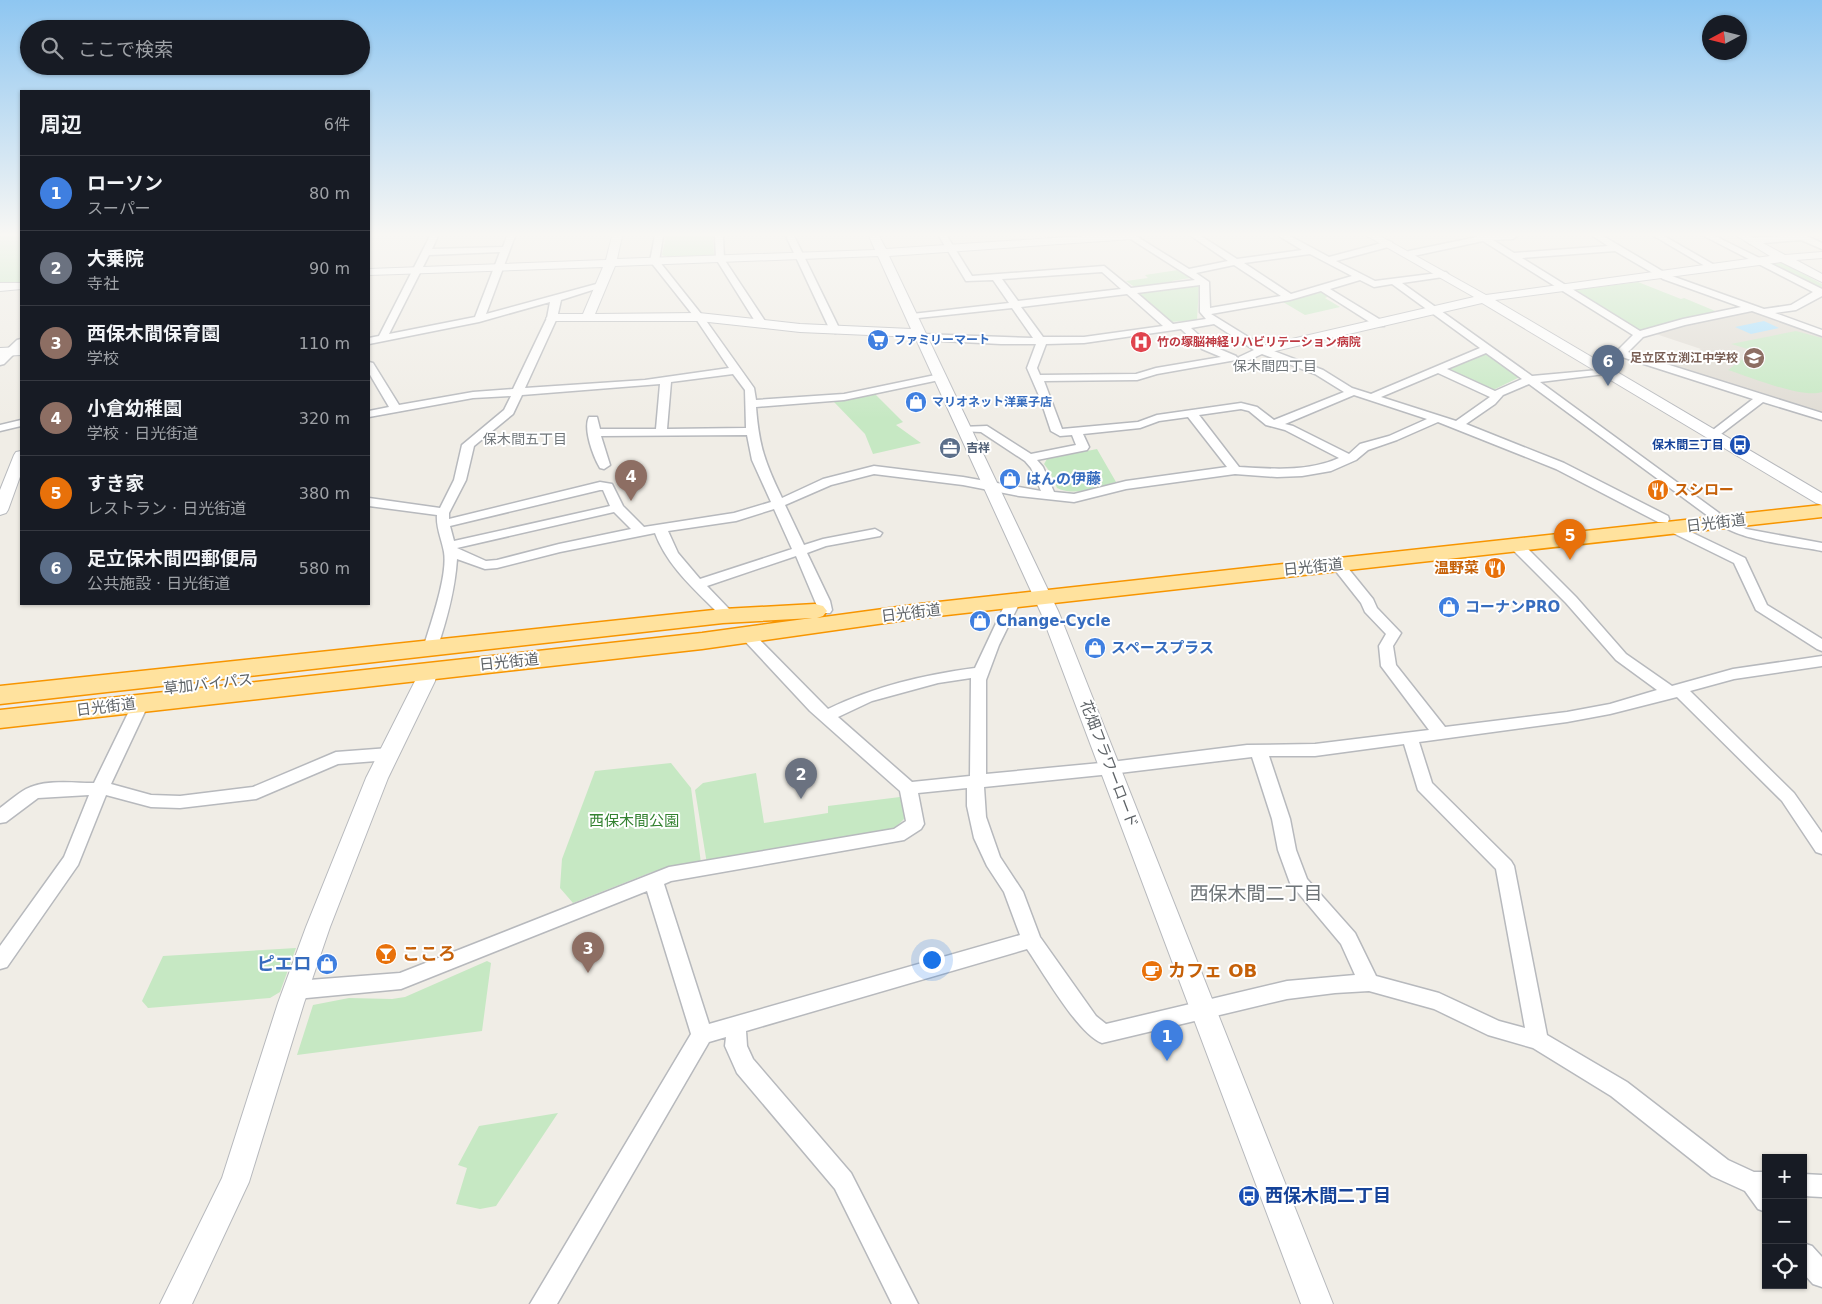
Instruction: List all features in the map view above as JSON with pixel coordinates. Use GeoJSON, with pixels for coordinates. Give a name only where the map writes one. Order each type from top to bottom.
{"type":"FeatureCollection","features":[{"type":"Feature","properties":{"kind":"highway","name":"日光街道"},"geometry":{"type":"LineString","coordinates":[[1719,518],[1822,500]]}},
{"type":"Feature","properties":{"kind":"highway","name":"日光街道"},"geometry":{"type":"LineString","coordinates":[[0,719],[140,703],[428,660],[747,635],[1014,600],[1041,592],[1719,518],[1822,510]]}},
{"type":"Feature","properties":{"kind":"highway","name":"日光街道"},"geometry":{"type":"LineString","coordinates":[[267,677],[693,631],[825,610],[1338,565],[1516,545],[1669,524]]}},
{"type":"Feature","properties":{"kind":"highway"},"geometry":{"type":"LineString","coordinates":[[0,695],[428,660],[724,616],[825,610]]}},
{"type":"Feature","properties":{"kind":"highway","name":"草加バイパス"},"geometry":{"type":"LineString","coordinates":[[0,706],[267,677]]}},
{"type":"Feature","properties":{"kind":"street"},"geometry":{"type":"LineString","coordinates":[[384,336],[404,297]]}},
{"type":"Feature","properties":{"kind":"street"},"geometry":{"type":"LineString","coordinates":[[479,319],[488,297]]}},
{"type":"Feature","properties":{"kind":"street"},"geometry":{"type":"LineString","coordinates":[[370,341],[384,336],[479,319],[563,297]]}},
{"type":"Feature","properties":{"kind":"street"},"geometry":{"type":"LineString","coordinates":[[587,318],[596,297]]}},
{"type":"Feature","properties":{"kind":"street"},"geometry":{"type":"LineString","coordinates":[[683,297],[750,390],[752,431],[758,460],[824,601],[825,610]]}},
{"type":"Feature","properties":{"kind":"street"},"geometry":{"type":"LineString","coordinates":[[744,297],[762,324]]}},
{"type":"Feature","properties":{"kind":"street"},"geometry":{"type":"LineString","coordinates":[[819,297],[836,330]]}},
{"type":"Feature","properties":{"kind":"street","name":"花畑フラワーロード"},"geometry":{"type":"LineString","coordinates":[[903,297],[1041,592],[1111,768],[1317,1304]]}},
{"type":"Feature","properties":{"kind":"street"},"geometry":{"type":"LineString","coordinates":[[1009,297],[1040,341],[1041,344],[1032,368],[1046,398],[1057,431],[1060,433],[1140,424],[1157,418],[1228,407],[1248,406],[1263,419],[1289,428],[1348,458]]}},
{"type":"Feature","properties":{"kind":"street"},"geometry":{"type":"LineString","coordinates":[[912,317],[1081,297]]}},
{"type":"Feature","properties":{"kind":"street"},"geometry":{"type":"LineString","coordinates":[[1136,297],[1170,327]]}},
{"type":"Feature","properties":{"kind":"street"},"geometry":{"type":"LineString","coordinates":[[1204,297],[1206,315],[1262,350],[1319,372],[1343,388],[1353,392],[1458,425],[1560,466],[1740,561],[1761,607],[1822,646]]}},
{"type":"Feature","properties":{"kind":"street"},"geometry":{"type":"LineString","coordinates":[[1205,312],[1290,297]]}},
{"type":"Feature","properties":{"kind":"street"},"geometry":{"type":"LineString","coordinates":[[1336,297],[1380,324]]}},
{"type":"Feature","properties":{"kind":"street"},"geometry":{"type":"LineString","coordinates":[[1416,297],[1719,518],[1742,532],[1822,548]]}},
{"type":"Feature","properties":{"kind":"street"},"geometry":{"type":"LineString","coordinates":[[1482,297],[1822,500]]}},
{"type":"Feature","properties":{"kind":"street"},"geometry":{"type":"LineString","coordinates":[[1243,358],[1262,350],[1501,297]]}},
{"type":"Feature","properties":{"kind":"street"},"geometry":{"type":"LineString","coordinates":[[1577,297],[1639,335]]}},
{"type":"Feature","properties":{"kind":"street"},"geometry":{"type":"LineString","coordinates":[[1722,297],[1822,332]]}},
{"type":"Feature","properties":{"kind":"street"},"geometry":{"type":"LineString","coordinates":[[1762,312],[1793,308],[1813,297]]}},
{"type":"Feature","properties":{"kind":"street"},"geometry":{"type":"LineString","coordinates":[[176,1304],[235,1182],[296,990],[325,910],[377,778],[425,681],[428,660],[449,581],[450,549],[443,518],[460,480],[468,445],[509,412],[552,318],[556,299]]}},
{"type":"Feature","properties":{"kind":"street"},"geometry":{"type":"LineString","coordinates":[[1458,425],[1491,402],[1495,395],[1529,380],[1601,368],[1621,353],[1639,335],[1683,322],[1752,308]]}},
{"type":"Feature","properties":{"kind":"street"},"geometry":{"type":"LineString","coordinates":[[552,318],[699,317],[836,330],[1040,341],[1097,339],[1215,321]]}},
{"type":"Feature","properties":{"kind":"street"},"geometry":{"type":"LineString","coordinates":[[1036,378],[1138,377],[1156,371],[1232,358],[1206,347],[1182,326]]}},
{"type":"Feature","properties":{"kind":"street"},"geometry":{"type":"LineString","coordinates":[[370,336],[384,336]]}},
{"type":"Feature","properties":{"kind":"street"},"geometry":{"type":"LineString","coordinates":[[0,362],[20,343]]}},
{"type":"Feature","properties":{"kind":"street"},"geometry":{"type":"LineString","coordinates":[[1372,397],[1487,349]]}},
{"type":"Feature","properties":{"kind":"street"},"geometry":{"type":"LineString","coordinates":[[1621,353],[1822,417]]}},
{"type":"Feature","properties":{"kind":"street"},"geometry":{"type":"LineString","coordinates":[[370,367],[396,409]]}},
{"type":"Feature","properties":{"kind":"street"},"geometry":{"type":"LineString","coordinates":[[1438,369],[1495,395]]}},
{"type":"Feature","properties":{"kind":"street"},"geometry":{"type":"LineString","coordinates":[[370,414],[473,395],[666,380],[736,370]]}},
{"type":"Feature","properties":{"kind":"street"},"geometry":{"type":"LineString","coordinates":[[751,404],[844,397],[940,377]]}},
{"type":"Feature","properties":{"kind":"street"},"geometry":{"type":"LineString","coordinates":[[661,432],[666,380]]}},
{"type":"Feature","properties":{"kind":"street"},"geometry":{"type":"LineString","coordinates":[[1274,424],[1353,392]]}},
{"type":"Feature","properties":{"kind":"street"},"geometry":{"type":"LineString","coordinates":[[1713,435],[1761,398]]}},
{"type":"Feature","properties":{"kind":"street"},"geometry":{"type":"LineString","coordinates":[[1192,414],[1236,470]]}},
{"type":"Feature","properties":{"kind":"street"},"geometry":{"type":"LineString","coordinates":[[450,549],[485,565],[497,564],[559,548],[641,531],[661,530],[736,517],[778,504],[828,482],[874,470],[964,481],[1019,492],[1074,498],[1126,485],[1236,470],[1277,473],[1302,472],[1326,468],[1348,458],[1364,447],[1393,438],[1438,418]]}},
{"type":"Feature","properties":{"kind":"street"},"geometry":{"type":"LineString","coordinates":[[593,419],[594,433],[604,465]]}},
{"type":"Feature","properties":{"kind":"street"},"geometry":{"type":"LineString","coordinates":[[0,428],[20,423]]}},
{"type":"Feature","properties":{"kind":"street"},"geometry":{"type":"LineString","coordinates":[[964,429],[983,428],[1029,458],[1037,467],[1049,495]]}},
{"type":"Feature","properties":{"kind":"street"},"geometry":{"type":"LineString","coordinates":[[594,433],[752,431]]}},
{"type":"Feature","properties":{"kind":"street"},"geometry":{"type":"LineString","coordinates":[[1029,458],[1083,447],[1076,432]]}},
{"type":"Feature","properties":{"kind":"street"},"geometry":{"type":"LineString","coordinates":[[0,510],[17,478],[20,461]]}},
{"type":"Feature","properties":{"kind":"street"},"geometry":{"type":"LineString","coordinates":[[370,502],[443,518],[600,486],[608,487],[617,508],[641,531]]}},
{"type":"Feature","properties":{"kind":"street"},"geometry":{"type":"LineString","coordinates":[[450,549],[617,508]]}},
{"type":"Feature","properties":{"kind":"street"},"geometry":{"type":"LineString","coordinates":[[661,530],[673,556],[685,572],[724,610],[724,616]]}},
{"type":"Feature","properties":{"kind":"street"},"geometry":{"type":"LineString","coordinates":[[698,584],[822,543],[875,533]]}},
{"type":"Feature","properties":{"kind":"street"},"geometry":{"type":"LineString","coordinates":[[1516,545],[1571,600],[1620,657],[1675,692],[1788,798],[1821,845]]}},
{"type":"Feature","properties":{"kind":"street"},"geometry":{"type":"LineString","coordinates":[[1338,565],[1368,602],[1370,609],[1394,633],[1386,646],[1389,666],[1441,734]]}},
{"type":"Feature","properties":{"kind":"street"},"geometry":{"type":"LineString","coordinates":[[1014,600],[992,644],[978,680],[976,817],[991,858],[1010,886],[1031,940],[1090,1022],[1102,1034],[1308,987],[1369,982],[1439,1002],[1495,1029],[1538,1040],[1619,1089],[1720,1168],[1762,1189]]}},
{"type":"Feature","properties":{"kind":"street"},"geometry":{"type":"LineString","coordinates":[[296,990],[401,981],[668,874],[898,835],[915,824],[908,788],[816,707],[747,635]]}},
{"type":"Feature","properties":{"kind":"street"},"geometry":{"type":"LineString","coordinates":[[908,788],[1111,768],[1247,751],[1315,750],[1568,717],[1610,709],[1733,674],[1822,661]]}},
{"type":"Feature","properties":{"kind":"street"},"geometry":{"type":"LineString","coordinates":[[827,716],[867,697],[938,678],[981,672]]}},
{"type":"Feature","properties":{"kind":"street"},"geometry":{"type":"LineString","coordinates":[[0,961],[72,860],[100,789],[140,703]]}},
{"type":"Feature","properties":{"kind":"street"},"geometry":{"type":"LineString","coordinates":[[1410,738],[1424,786],[1505,866],[1538,1040]]}},
{"type":"Feature","properties":{"kind":"street"},"geometry":{"type":"LineString","coordinates":[[1259,752],[1281,820],[1287,850],[1299,883],[1348,939],[1369,982]]}},
{"type":"Feature","properties":{"kind":"street"},"geometry":{"type":"LineString","coordinates":[[0,817],[34,793],[46,790],[100,789],[151,801],[180,802],[256,793],[336,758],[389,754]]}},
{"type":"Feature","properties":{"kind":"street"},"geometry":{"type":"LineString","coordinates":[[653,880],[702,1034]]}},
{"type":"Feature","properties":{"kind":"street"},"geometry":{"type":"LineString","coordinates":[[543,1304],[702,1034],[1031,940]]}},
{"type":"Feature","properties":{"kind":"street"},"geometry":{"type":"LineString","coordinates":[[736,1024],[736,1046],[745,1066],[843,1181],[905,1304]]}},
{"type":"Feature","properties":{"kind":"street"},"geometry":{"type":"LineString","coordinates":[[1807,1185],[1822,1186]]}},
{"type":"Feature","properties":{"kind":"street"},"geometry":{"type":"LineString","coordinates":[[1807,1259],[1822,1274]]}},
{"type":"Feature","properties":{"kind":"shaded area","name":"足立区立渕江中学校"},"geometry":{"type":"Polygon","coordinates":[[[1753,312],[1822,336],[1822,414],[1671,366],[1701,349],[1656,334],[1688,324],[1753,312]]]}},
{"type":"Feature","properties":{"kind":"green space"},"geometry":{"type":"Polygon","coordinates":[[[1142,297],[1198,297],[1197,320],[1170,322],[1142,297]]]}},
{"type":"Feature","properties":{"kind":"green space"},"geometry":{"type":"Polygon","coordinates":[[[1304,297],[1328,297],[1325,298],[1340,307],[1305,315],[1283,302],[1304,297]]]}},
{"type":"Feature","properties":{"kind":"green space"},"geometry":{"type":"Polygon","coordinates":[[[1584,297],[1676,297],[1684,298],[1720,313],[1680,319],[1644,331],[1637,330],[1584,297]]]}},
{"type":"Feature","properties":{"kind":"green space"},"geometry":{"type":"Polygon","coordinates":[[[1796,331],[1822,338],[1822,392],[1813,393],[1790,390],[1728,370],[1752,352],[1731,344],[1796,331]]]}},
{"type":"Feature","properties":{"kind":"green space"},"geometry":{"type":"Polygon","coordinates":[[[1483,354],[1489,355],[1520,377],[1491,391],[1447,369],[1483,354]]]}},
{"type":"Feature","properties":{"kind":"green space"},"geometry":{"type":"Polygon","coordinates":[[[875,394],[903,422],[896,425],[921,443],[873,454],[865,434],[834,402],[875,394]]]}},
{"type":"Feature","properties":{"kind":"green space"},"geometry":{"type":"Polygon","coordinates":[[[1097,449],[1116,482],[1072,492],[1057,488],[1044,464],[1047,459],[1097,449]]]}},
{"type":"Feature","properties":{"kind":"green space","name":"西保木間公園"},"geometry":{"type":"Polygon","coordinates":[[[671,763],[691,788],[701,863],[652,872],[573,903],[560,888],[562,859],[595,771],[671,763]]]}},
{"type":"Feature","properties":{"kind":"green space"},"geometry":{"type":"Polygon","coordinates":[[[756,773],[764,823],[828,813],[828,806],[900,797],[905,818],[893,830],[707,864],[695,790],[703,783],[756,773]]]}},
{"type":"Feature","properties":{"kind":"green space"},"geometry":{"type":"Polygon","coordinates":[[[296,948],[280,992],[270,998],[148,1008],[142,1001],[163,956],[296,948]]]}},
{"type":"Feature","properties":{"kind":"green space"},"geometry":{"type":"Polygon","coordinates":[[[487,961],[491,963],[482,1031],[297,1055],[313,1005],[349,998],[392,999],[405,997],[487,961]]]}},
{"type":"Feature","properties":{"kind":"green space"},"geometry":{"type":"Polygon","coordinates":[[[558,1113],[496,1206],[480,1209],[456,1204],[467,1168],[458,1165],[479,1126],[558,1113]]]}},
{"type":"Feature","properties":{"kind":"water"},"geometry":{"type":"Polygon","coordinates":[[[1764,321],[1779,328],[1751,334],[1735,327],[1764,321]]]}},
{"type":"Feature","properties":{"kind":"place","name":"ファミリーマート"},"geometry":{"type":"Point","coordinates":[878,340]}},
{"type":"Feature","properties":{"kind":"place","name":"竹の塚脳神経リハビリテーション病院"},"geometry":{"type":"Point","coordinates":[1141,342]}},
{"type":"Feature","properties":{"kind":"place","name":"足立区立渕江中学校"},"geometry":{"type":"Point","coordinates":[1754,358]}},
{"type":"Feature","properties":{"kind":"place","name":"足立保木間四郵便局"},"geometry":{"type":"Point","coordinates":[1608,386]}},
{"type":"Feature","properties":{"kind":"place","name":"マリオネット洋菓子店"},"geometry":{"type":"Point","coordinates":[916,402]}},
{"type":"Feature","properties":{"kind":"place","name":"保木間三丁目"},"geometry":{"type":"Point","coordinates":[1740,445]}},
{"type":"Feature","properties":{"kind":"place","name":"吉祥"},"geometry":{"type":"Point","coordinates":[950,448]}},
{"type":"Feature","properties":{"kind":"place","name":"はんの伊藤"},"geometry":{"type":"Point","coordinates":[1010,479]}},
{"type":"Feature","properties":{"kind":"place","name":"スシロー"},"geometry":{"type":"Point","coordinates":[1658,490]}},
{"type":"Feature","properties":{"kind":"place","name":"小倉幼稚園"},"geometry":{"type":"Point","coordinates":[631,501]}},
{"type":"Feature","properties":{"kind":"place","name":"すき家"},"geometry":{"type":"Point","coordinates":[1570,560]}},
{"type":"Feature","properties":{"kind":"place","name":"温野菜"},"geometry":{"type":"Point","coordinates":[1495,568]}},
{"type":"Feature","properties":{"kind":"place","name":"コーナンPRO"},"geometry":{"type":"Point","coordinates":[1449,607]}},
{"type":"Feature","properties":{"kind":"place","name":"Change-Cycle"},"geometry":{"type":"Point","coordinates":[980,621]}},
{"type":"Feature","properties":{"kind":"place","name":"スペースプラス"},"geometry":{"type":"Point","coordinates":[1095,648]}},
{"type":"Feature","properties":{"kind":"place","name":"大乗院"},"geometry":{"type":"Point","coordinates":[801,799]}},
{"type":"Feature","properties":{"kind":"place","name":"こころ"},"geometry":{"type":"Point","coordinates":[386,954]}},
{"type":"Feature","properties":{"kind":"place","name":"ピエロ"},"geometry":{"type":"Point","coordinates":[327,964]}},
{"type":"Feature","properties":{"kind":"place","name":"カフェ OB"},"geometry":{"type":"Point","coordinates":[1152,971]}},
{"type":"Feature","properties":{"kind":"place","name":"西保木間保育園"},"geometry":{"type":"Point","coordinates":[588,973]}},
{"type":"Feature","properties":{"kind":"place","name":"ローソン"},"geometry":{"type":"Point","coordinates":[1167,1061]}},
{"type":"Feature","properties":{"kind":"place","name":"西保木間二丁目"},"geometry":{"type":"Point","coordinates":[1249,1196]}},
{"type":"Feature","properties":{"kind":"district","name":"保木間四丁目"},"geometry":{"type":"Point","coordinates":[1275,366]}},
{"type":"Feature","properties":{"kind":"district","name":"保木間五丁目"},"geometry":{"type":"Point","coordinates":[525,439]}},
{"type":"Feature","properties":{"kind":"district","name":"西保木間二丁目"},"geometry":{"type":"Point","coordinates":[1256,893]}}]}
